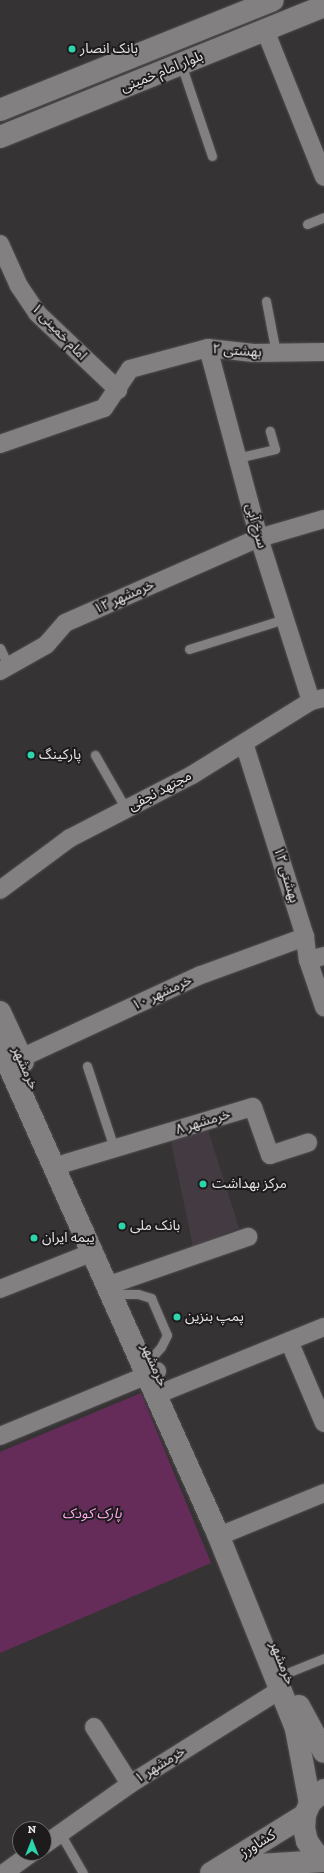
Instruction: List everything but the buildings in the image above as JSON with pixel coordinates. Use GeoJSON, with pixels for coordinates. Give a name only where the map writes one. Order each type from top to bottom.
{"type":"FeatureCollection","features":[{"type":"Feature","properties":{"kind":"main road","name":"بلوار امام خمینی"},"geometry":{"type":"LineString","coordinates":[[0,110],[273,0]]}},
{"type":"Feature","properties":{"kind":"main road","name":"بلوار امام خمینی"},"geometry":{"type":"LineString","coordinates":[[0,137],[324,6]]}},
{"type":"Feature","properties":{"kind":"main road","name":"خرمشهر"},"geometry":{"type":"LineString","coordinates":[[0,1012],[66,1163],[118,1291],[153,1371],[228,1532],[300,1724]]}},
{"type":"Feature","properties":{"kind":"main road","name":"خرمشهر"},"geometry":{"type":"LineString","coordinates":[[0,1046],[93,1252],[118,1291]]}},
{"type":"Feature","properties":{"kind":"main road","name":"خرمشهر"},"geometry":{"type":"LineString","coordinates":[[153,1371],[217,1532],[284,1681]]}},
{"type":"Feature","properties":{"kind":"main road"},"geometry":{"type":"LineString","coordinates":[[300,1724],[324,1752]]}},
{"type":"Feature","properties":{"kind":"main road"},"geometry":{"type":"LineString","coordinates":[[300,1724],[313,1802],[304,1828],[307,1842],[315,1853],[324,1860]]}},
{"type":"Feature","properties":{"kind":"main road","name":"کشاورز"},"geometry":{"type":"LineString","coordinates":[[211,1873],[313,1802]]}},
{"type":"Feature","properties":{"kind":"main road","name":"کشاورز"},"geometry":{"type":"LineString","coordinates":[[221,1873],[243,1866],[324,1860]]}},
{"type":"Feature","properties":{"kind":"street"},"geometry":{"type":"LineString","coordinates":[[265,30],[324,177]]}},
{"type":"Feature","properties":{"kind":"street","name":"امام خمینی ۱"},"geometry":{"type":"LineString","coordinates":[[0,244],[19,286],[37,313],[118,390]]}},
{"type":"Feature","properties":{"kind":"street","name":"بهشتی ۲"},"geometry":{"type":"LineString","coordinates":[[0,444],[104,408],[118,390],[130,369],[208,348],[276,353],[324,352]]}},
{"type":"Feature","properties":{"kind":"street","name":"سرخ آبی"},"geometry":{"type":"LineString","coordinates":[[208,348],[259,538],[284,619],[317,699]]}},
{"type":"Feature","properties":{"kind":"street","name":"خرمشهر ۱۲"},"geometry":{"type":"LineString","coordinates":[[4,669],[46,645],[65,623],[259,538],[324,519]]}},
{"type":"Feature","properties":{"kind":"street","name":"مجتهد نجفی"},"geometry":{"type":"LineString","coordinates":[[0,890],[70,838],[192,775],[317,699]]}},
{"type":"Feature","properties":{"kind":"street","name":"بهشتی ۱۲"},"geometry":{"type":"LineString","coordinates":[[244,743],[305,937],[316,958],[324,1007]]}},
{"type":"Feature","properties":{"kind":"street","name":"خرمشهر ۱۰"},"geometry":{"type":"LineString","coordinates":[[21,1058],[201,975],[305,937]]}},
{"type":"Feature","properties":{"kind":"street","name":"خرمشهر ۸"},"geometry":{"type":"LineString","coordinates":[[66,1163],[253,1107],[270,1155],[308,1143]]}},
{"type":"Feature","properties":{"kind":"street"},"geometry":{"type":"LineString","coordinates":[[118,1291],[248,1237]]}},
{"type":"Feature","properties":{"kind":"street"},"geometry":{"type":"LineString","coordinates":[[0,1289],[93,1252]]}},
{"type":"Feature","properties":{"kind":"street"},"geometry":{"type":"LineString","coordinates":[[0,1436],[153,1371],[290,1341],[324,1327]]}},
{"type":"Feature","properties":{"kind":"street"},"geometry":{"type":"LineString","coordinates":[[290,1341],[324,1423]]}},
{"type":"Feature","properties":{"kind":"street"},"geometry":{"type":"LineString","coordinates":[[228,1532],[324,1493]]}},
{"type":"Feature","properties":{"kind":"street","name":"خرمشهر ۱"},"geometry":{"type":"LineString","coordinates":[[52,1839],[130,1784],[284,1681]]}},
{"type":"Feature","properties":{"kind":"street"},"geometry":{"type":"LineString","coordinates":[[94,1727],[130,1784]]}},
{"type":"Feature","properties":{"kind":"street"},"geometry":{"type":"LineString","coordinates":[[4,1873],[21,1861]]}},
{"type":"Feature","properties":{"kind":"lane"},"geometry":{"type":"LineString","coordinates":[[181,64],[212,156]]}},
{"type":"Feature","properties":{"kind":"lane"},"geometry":{"type":"LineString","coordinates":[[307,224],[324,217]]}},
{"type":"Feature","properties":{"kind":"lane"},"geometry":{"type":"LineString","coordinates":[[266,301],[276,353]]}},
{"type":"Feature","properties":{"kind":"lane"},"geometry":{"type":"LineString","coordinates":[[237,458],[275,449],[270,431]]}},
{"type":"Feature","properties":{"kind":"lane"},"geometry":{"type":"LineString","coordinates":[[189,648],[284,619]]}},
{"type":"Feature","properties":{"kind":"lane"},"geometry":{"type":"LineString","coordinates":[[0,648],[4,669]]}},
{"type":"Feature","properties":{"kind":"lane"},"geometry":{"type":"LineString","coordinates":[[95,755],[126,809]]}},
{"type":"Feature","properties":{"kind":"lane"},"geometry":{"type":"LineString","coordinates":[[86,1066],[114,1148]]}},
{"type":"Feature","properties":{"kind":"lane"},"geometry":{"type":"LineString","coordinates":[[118,1291],[138,1294],[151,1298],[167,1336],[161,1347],[153,1371]]}},
{"type":"Feature","properties":{"kind":"lane"},"geometry":{"type":"LineString","coordinates":[[284,1681],[324,1658]]}},
{"type":"Feature","properties":{"kind":"lane"},"geometry":{"type":"LineString","coordinates":[[60,1833],[84,1873]]}},
{"type":"Feature","properties":{"kind":"shaded area","name":"مرکز بهداشت"},"geometry":{"type":"Polygon","coordinates":[[[208,1130],[239,1228],[193,1247],[171,1141],[208,1130]]]}},
{"type":"Feature","properties":{"kind":"green space","name":"پارک کودک"},"geometry":{"type":"Polygon","coordinates":[[[141,1393],[211,1563],[0,1653],[0,1452],[141,1393]]]}},
{"type":"Feature","properties":{"kind":"place","name":"بانک انصار"},"geometry":{"type":"Point","coordinates":[72,49]}},
{"type":"Feature","properties":{"kind":"place","name":"پارکینگ"},"geometry":{"type":"Point","coordinates":[31,755]}},
{"type":"Feature","properties":{"kind":"place","name":"مرکز بهداشت"},"geometry":{"type":"Point","coordinates":[203,1184]}},
{"type":"Feature","properties":{"kind":"place","name":"بانک ملی"},"geometry":{"type":"Point","coordinates":[122,1226]}},
{"type":"Feature","properties":{"kind":"place","name":"یبمه ایران"},"geometry":{"type":"Point","coordinates":[34,1238]}},
{"type":"Feature","properties":{"kind":"place","name":"پمپ بنزین"},"geometry":{"type":"Point","coordinates":[177,1317]}}]}
